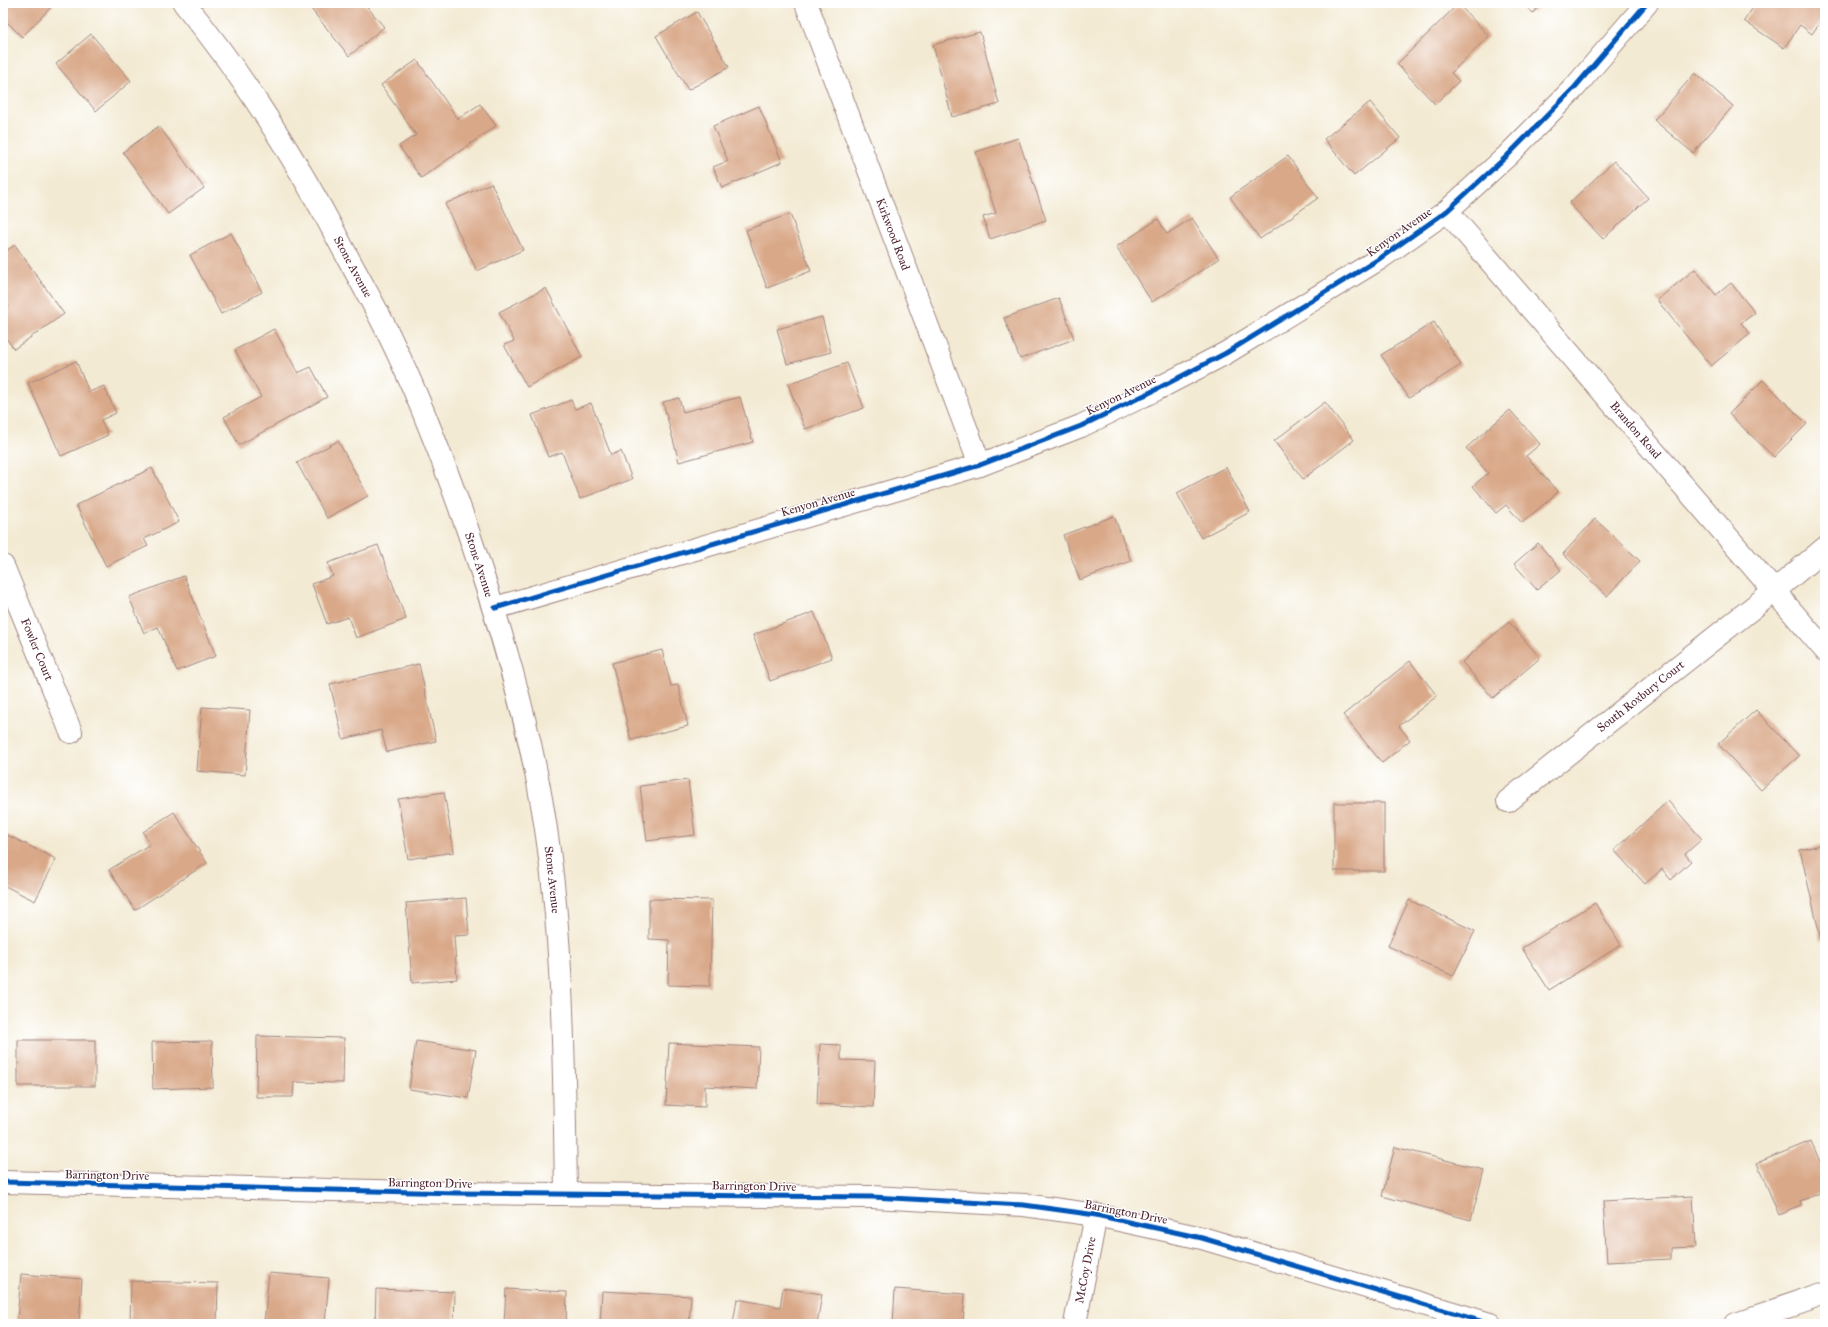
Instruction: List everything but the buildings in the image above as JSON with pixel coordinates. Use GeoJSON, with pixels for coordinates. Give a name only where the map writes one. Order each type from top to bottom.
{"type":"FeatureCollection","features":[{"type":"Feature","properties":{"kind":"street","name":"Stone Avenue"},"geometry":{"type":"LineString","coordinates":[[184,3],[218,45],[254,95],[303,173],[389,333],[419,399],[450,480],[495,608],[522,708],[545,825],[555,910],[561,993],[566,1194]]}},
{"type":"Feature","properties":{"kind":"street","name":"Kirkwood Road"},"geometry":{"type":"LineString","coordinates":[[806,3],[980,465]]}},
{"type":"Feature","properties":{"kind":"street","name":"Kenyon Avenue"},"geometry":{"type":"LineString","coordinates":[[495,608],[980,465],[1081,426],[1226,353],[1379,259],[1447,211],[1507,156],[1575,87],[1646,3]]}},
{"type":"Feature","properties":{"kind":"street","name":"Brandon Road"},"geometry":{"type":"LineString","coordinates":[[1447,211],[1825,650]]}},
{"type":"Feature","properties":{"kind":"street","name":"South Roxbury Court"},"geometry":{"type":"LineString","coordinates":[[1508,801],[1774,591],[1825,548]]}},
{"type":"Feature","properties":{"kind":"street","name":"Fowler Court"},"geometry":{"type":"LineString","coordinates":[[3,566],[71,732]]}},
{"type":"Feature","properties":{"kind":"street","name":"Barrington Drive"},"geometry":{"type":"LineString","coordinates":[[3,1182],[457,1193],[872,1197],[1024,1205],[1096,1215],[1202,1238],[1490,1324]]}},
{"type":"Feature","properties":{"kind":"street","name":"McCoy Drive"},"geometry":{"type":"LineString","coordinates":[[1075,1324],[1096,1215]]}},
{"type":"Feature","properties":{"kind":"street"},"geometry":{"type":"LineString","coordinates":[[1736,1324],[1825,1294]]}},
{"type":"Feature","properties":{"kind":"cycle path"},"geometry":{"type":"LineString","coordinates":[[495,608],[980,465],[1081,426],[1226,353],[1379,259],[1447,211],[1507,156],[1575,87],[1647,3]]}},
{"type":"Feature","properties":{"kind":"cycle path"},"geometry":{"type":"LineString","coordinates":[[3,1182],[457,1193],[872,1197],[1024,1205],[1096,1215],[1202,1238],[1490,1324]]}}]}
